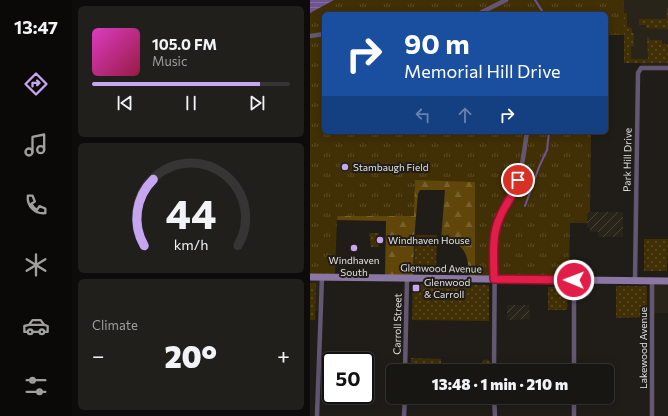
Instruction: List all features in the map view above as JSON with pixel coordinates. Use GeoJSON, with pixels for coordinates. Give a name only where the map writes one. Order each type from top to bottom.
{"type":"FeatureCollection","features":[{"type":"Feature","properties":{"kind":"main road","name":"Glenwood Avenue"},"geometry":{"type":"LineString","coordinates":[[310,277],[668,281]]}},
{"type":"Feature","properties":{"kind":"street"},"geometry":{"type":"LineString","coordinates":[[482,12],[506,0]]}},
{"type":"Feature","properties":{"kind":"street"},"geometry":{"type":"LineString","coordinates":[[310,36],[322,34]]}},
{"type":"Feature","properties":{"kind":"street","name":"Park Hill Drive"},"geometry":{"type":"LineString","coordinates":[[635,280],[638,73],[641,68],[668,68]]}},
{"type":"Feature","properties":{"kind":"street"},"geometry":{"type":"LineString","coordinates":[[494,364],[494,233],[500,215],[511,199],[517,184],[527,134]]}},
{"type":"Feature","properties":{"kind":"street"},"geometry":{"type":"LineString","coordinates":[[317,416],[322,277]]}},
{"type":"Feature","properties":{"kind":"street","name":"Carroll Street"},"geometry":{"type":"LineString","coordinates":[[405,364],[407,278]]}},
{"type":"Feature","properties":{"kind":"street"},"geometry":{"type":"LineString","coordinates":[[574,280],[574,364]]}},
{"type":"Feature","properties":{"kind":"street","name":"Lakewood Avenue"},"geometry":{"type":"LineString","coordinates":[[652,280],[652,416]]}},
{"type":"Feature","properties":{"kind":"street"},"geometry":{"type":"LineString","coordinates":[[404,416],[405,404]]}},
{"type":"Feature","properties":{"kind":"street"},"geometry":{"type":"LineString","coordinates":[[494,404],[494,416]]}},
{"type":"Feature","properties":{"kind":"street"},"geometry":{"type":"LineString","coordinates":[[574,404],[574,416]]}},
{"type":"Feature","properties":{"kind":"shaded area"},"geometry":{"type":"Polygon","coordinates":[[[310,0],[334,0],[310,13],[310,0]]]}},
{"type":"Feature","properties":{"kind":"shaded area"},"geometry":{"type":"Polygon","coordinates":[[[624,0],[668,0],[668,68],[641,68],[640,63],[624,63],[624,0]]]}},
{"type":"Feature","properties":{"kind":"shaded area"},"geometry":{"type":"Polygon","coordinates":[[[587,212],[623,212],[623,237],[598,237],[598,232],[590,232],[590,228],[587,228],[587,212]]]}},
{"type":"Feature","properties":{"kind":"shaded area"},"geometry":{"type":"Polygon","coordinates":[[[310,277],[322,277],[321,311],[310,311],[310,277]]]}},
{"type":"Feature","properties":{"kind":"shaded area"},"geometry":{"type":"Polygon","coordinates":[[[652,281],[668,281],[668,313],[652,313],[652,281]]]}},
{"type":"Feature","properties":{"kind":"shaded area"},"geometry":{"type":"Polygon","coordinates":[[[507,305],[529,305],[530,319],[507,320],[507,305]]]}},
{"type":"Feature","properties":{"kind":"green space"},"geometry":{"type":"Polygon","coordinates":[[[310,0],[624,0],[624,35],[608,35],[608,12],[322,12],[322,134],[591,134],[590,212],[587,212],[587,223],[570,223],[569,280],[475,279],[475,182],[415,180],[414,216],[337,216],[335,277],[310,277],[310,0]]]}},
{"type":"Feature","properties":{"kind":"green space"},"geometry":{"type":"Polygon","coordinates":[[[667,8],[668,29],[646,28],[646,25],[639,25],[639,19],[666,19],[667,8]]]}},
{"type":"Feature","properties":{"kind":"green space"},"geometry":{"type":"Polygon","coordinates":[[[624,13],[627,13],[627,27],[632,28],[632,33],[634,33],[634,46],[631,47],[631,59],[648,59],[647,37],[649,37],[650,40],[662,40],[662,44],[668,44],[668,63],[624,63],[624,13]]]}},
{"type":"Feature","properties":{"kind":"green space"},"geometry":{"type":"Polygon","coordinates":[[[581,134],[589,134],[478,279],[470,279],[467,257],[461,248],[456,244],[441,240],[445,190],[420,190],[418,194],[414,239],[413,278],[385,278],[386,221],[337,220],[338,208],[406,170],[581,134]]]}},
{"type":"Feature","properties":{"kind":"green space"},"geometry":{"type":"Polygon","coordinates":[[[369,233],[379,233],[379,235],[376,236],[376,243],[379,243],[379,247],[371,247],[369,233]]]}},
{"type":"Feature","properties":{"kind":"green space"},"geometry":{"type":"Polygon","coordinates":[[[415,235],[437,235],[436,269],[414,269],[415,235]]]}},
{"type":"Feature","properties":{"kind":"green space"},"geometry":{"type":"Polygon","coordinates":[[[644,239],[668,239],[667,271],[644,271],[644,239]]]}},
{"type":"Feature","properties":{"kind":"green space"},"geometry":{"type":"Polygon","coordinates":[[[310,283],[316,283],[315,320],[310,320],[310,283]]]}},
{"type":"Feature","properties":{"kind":"green space"},"geometry":{"type":"Polygon","coordinates":[[[413,284],[489,285],[489,321],[412,320],[413,284]]]}},
{"type":"Feature","properties":{"kind":"green space"},"geometry":{"type":"Polygon","coordinates":[[[616,286],[647,286],[647,317],[616,318],[616,286]]]}},
{"type":"Feature","properties":{"kind":"green space"},"geometry":{"type":"Polygon","coordinates":[[[548,287],[568,287],[567,310],[548,310],[548,287]]]}},
{"type":"Feature","properties":{"kind":"green space"},"geometry":{"type":"Polygon","coordinates":[[[411,358],[441,359],[441,364],[411,364],[411,358]]]}},
{"type":"Feature","properties":{"kind":"green space"},"geometry":{"type":"Polygon","coordinates":[[[486,359],[491,364],[481,364],[486,359]]]}},
{"type":"Feature","properties":{"kind":"green space"},"geometry":{"type":"Polygon","coordinates":[[[410,404],[441,404],[441,405],[410,404]]]}},
{"type":"Feature","properties":{"kind":"waterway"},"geometry":{"type":"LineString","coordinates":[[535,0],[543,12]]}},
{"type":"Feature","properties":{"kind":"waterway"},"geometry":{"type":"LineString","coordinates":[[525,206],[539,167],[547,150],[549,134]]}},
{"type":"Feature","properties":{"kind":"place","name":"Stambaugh Field"},"geometry":{"type":"Point","coordinates":[345,167]}},
{"type":"Feature","properties":{"kind":"place","name":"Windhaven House"},"geometry":{"type":"Point","coordinates":[380,240]}},
{"type":"Feature","properties":{"kind":"place","name":"Windhaven South"},"geometry":{"type":"Point","coordinates":[354,248]}},
{"type":"Feature","properties":{"kind":"place","name":"Glenwood & Carroll"},"geometry":{"type":"Point","coordinates":[416,288]}},
{"type":"Feature","properties":{"kind":"route"},"geometry":{"type":"LineString","coordinates":[[518,180],[511,199],[500,215],[494,233],[494,279],[574,280]]}}]}
